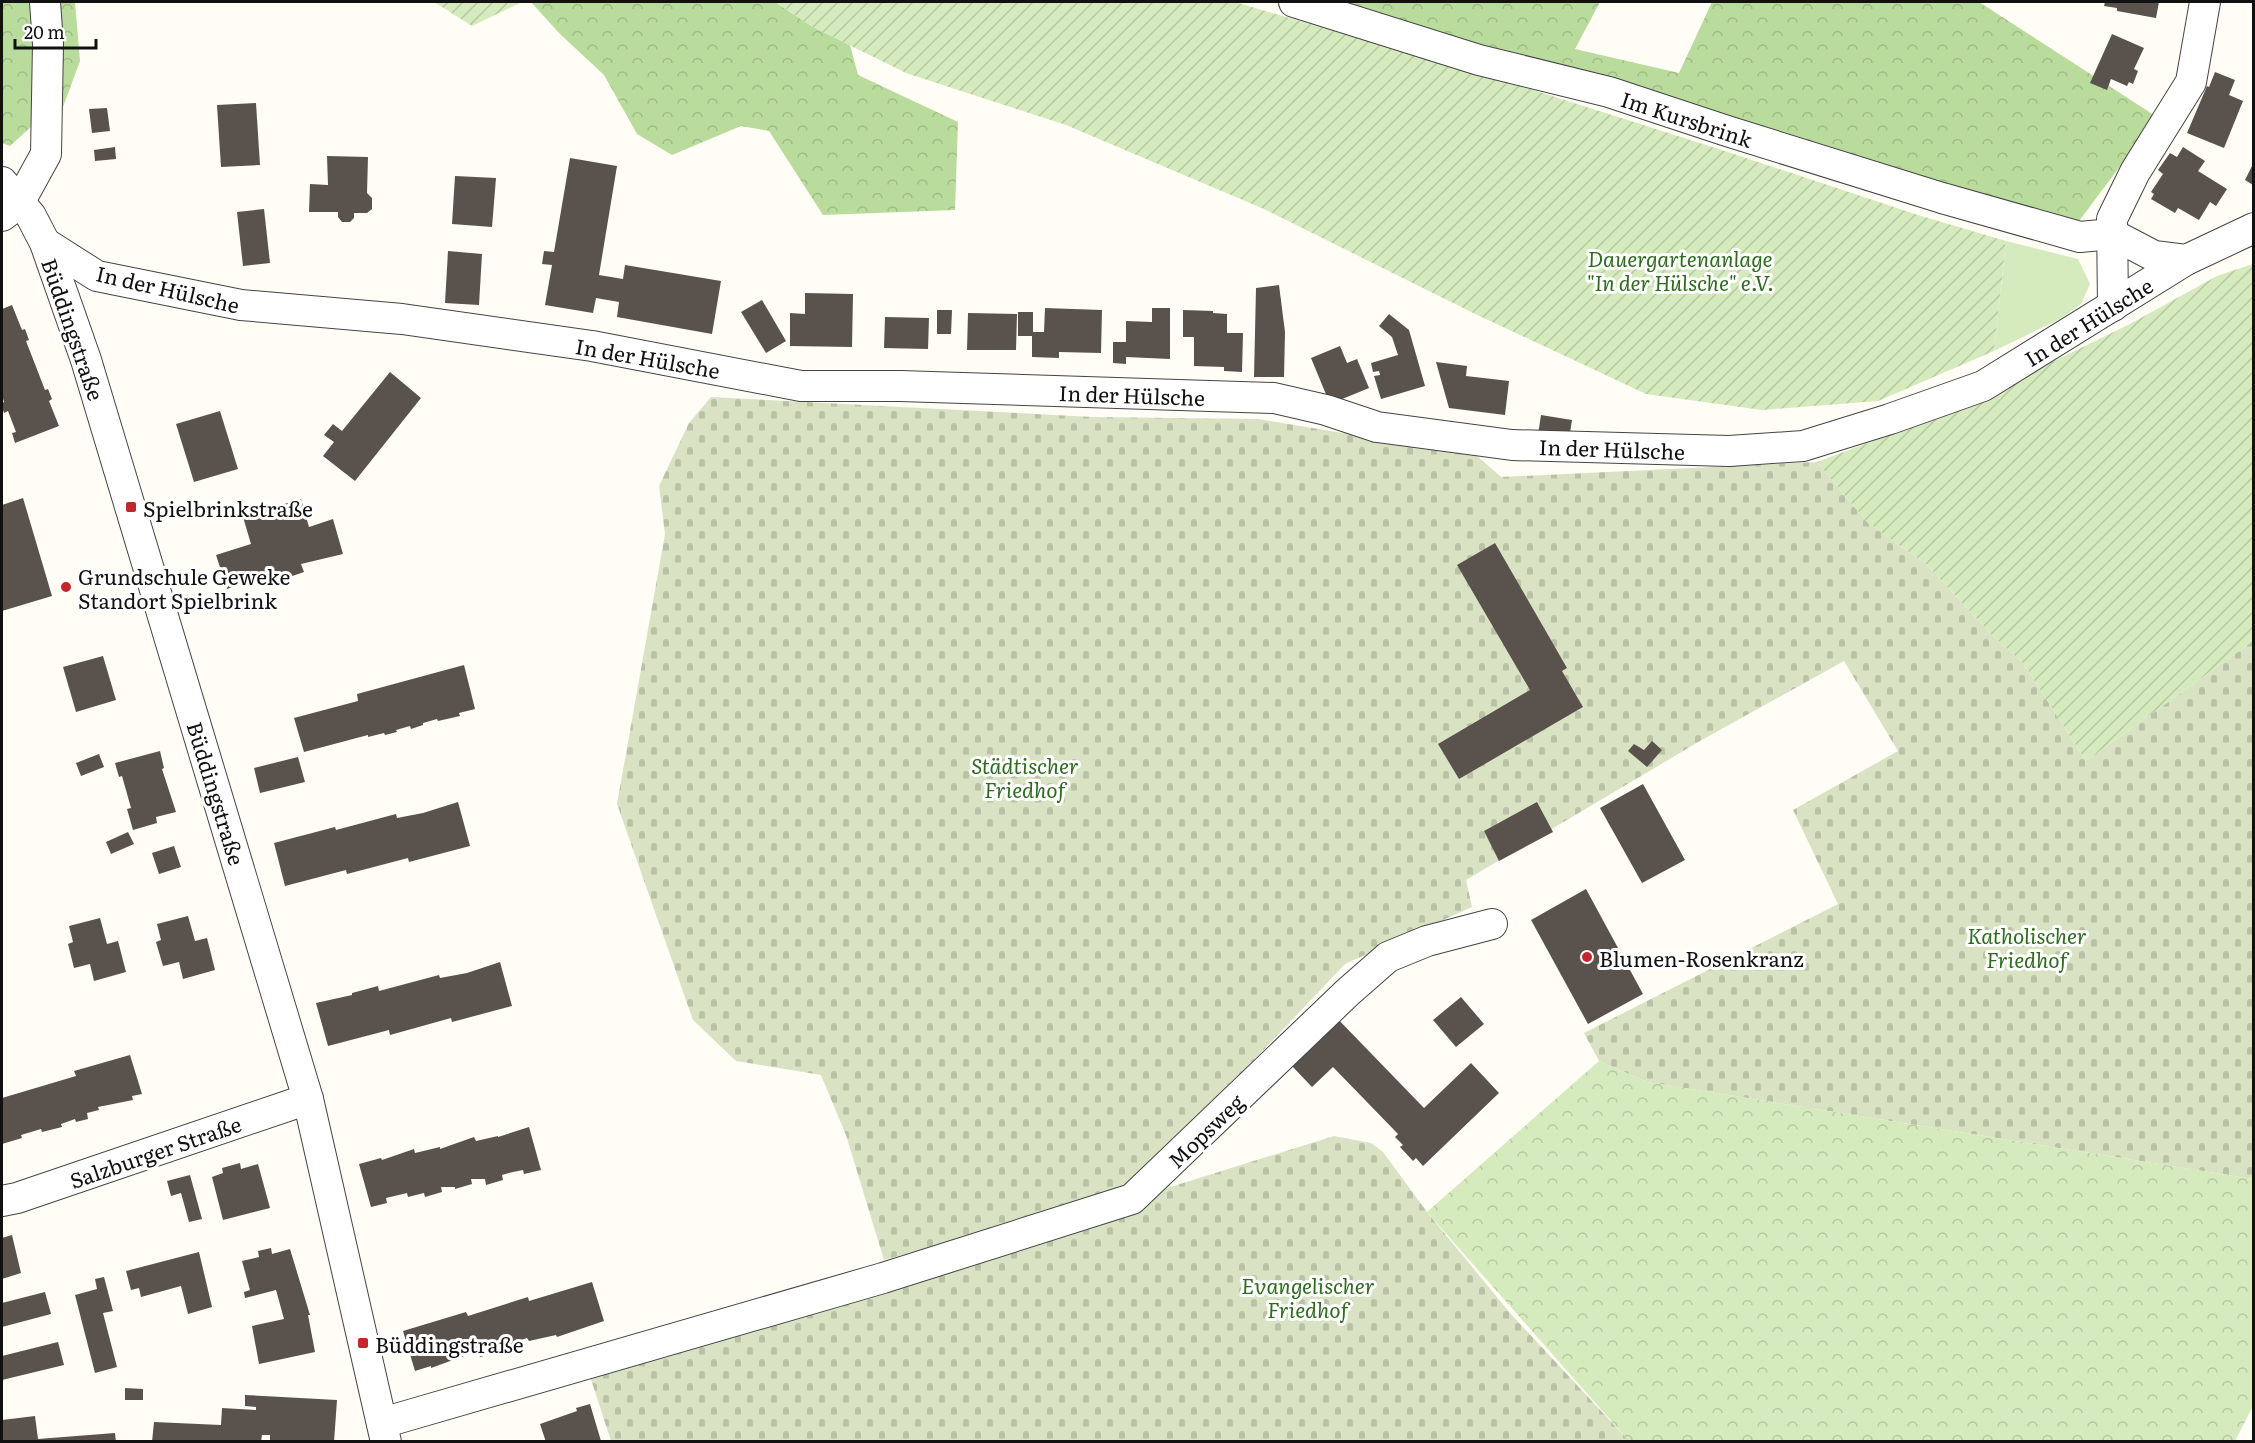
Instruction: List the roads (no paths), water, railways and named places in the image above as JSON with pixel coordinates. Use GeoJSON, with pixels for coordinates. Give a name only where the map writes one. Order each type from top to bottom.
{"type":"FeatureCollection","features":[{"type":"Feature","properties":{"kind":"street"},"geometry":{"type":"LineString","coordinates":[[7,200],[46,154],[48,44],[45,2]]}},
{"type":"Feature","properties":{"kind":"street","name":"Im Kursbrink"},"geometry":{"type":"LineString","coordinates":[[1294,2],[1479,60],[1609,92],[1726,132],[1874,178],[2080,237],[2112,234]]}},
{"type":"Feature","properties":{"kind":"street"},"geometry":{"type":"LineString","coordinates":[[2113,306],[2112,219],[2135,172],[2191,82],[2205,2]]}},
{"type":"Feature","properties":{"kind":"street","name":"Büddingstraße"},"geometry":{"type":"LineString","coordinates":[[7,200],[31,216],[45,243],[86,360],[308,1098],[384,1432],[883,1278]]}},
{"type":"Feature","properties":{"kind":"street","name":"In der Hülsche"},"geometry":{"type":"LineString","coordinates":[[45,243],[97,276],[241,305],[402,319],[582,344],[801,386],[900,386],[1274,398],[1326,410],[1377,427],[1512,445],[1729,451],[1803,446],[1890,419],[1983,386],[2186,260],[2253,228]]}},
{"type":"Feature","properties":{"kind":"street","name":"In der Hülsche"},"geometry":{"type":"LineString","coordinates":[[2112,234],[2154,256],[2186,260]]}},
{"type":"Feature","properties":{"kind":"street","name":"Mopsweg"},"geometry":{"type":"LineString","coordinates":[[883,1278],[1132,1199],[1348,992],[1388,957],[1427,941],[1492,924]]}},
{"type":"Feature","properties":{"kind":"street","name":"Salzburger Straße"},"geometry":{"type":"LineString","coordinates":[[2,1201],[17,1198],[308,1098]]}},
{"type":"Feature","properties":{"kind":"place","name":"Spielbrinkstraße"},"geometry":{"type":"Point","coordinates":[131,507]}},
{"type":"Feature","properties":{"kind":"place","name":"Grundschule Geweke Standort Spielbrink"},"geometry":{"type":"Point","coordinates":[66,587]}},
{"type":"Feature","properties":{"kind":"place","name":"Blumen-Rosenkranz"},"geometry":{"type":"Point","coordinates":[1587,957]}},
{"type":"Feature","properties":{"kind":"place","name":"Büddingstraße"},"geometry":{"type":"Point","coordinates":[363,1343]}},
{"type":"Feature","properties":{"kind":"park label","name":"Dauergartenanlage \"In der Hülsche\" e.V."},"geometry":{"type":"Point","coordinates":[1680,269]}},
{"type":"Feature","properties":{"kind":"park label","name":"Städtischer Friedhof"},"geometry":{"type":"Point","coordinates":[1025,776]}},
{"type":"Feature","properties":{"kind":"park label","name":"Katholischer Friedhof"},"geometry":{"type":"Point","coordinates":[2027,946]}},
{"type":"Feature","properties":{"kind":"park label","name":"Evangelischer Friedhof"},"geometry":{"type":"Point","coordinates":[1308,1296]}}]}
